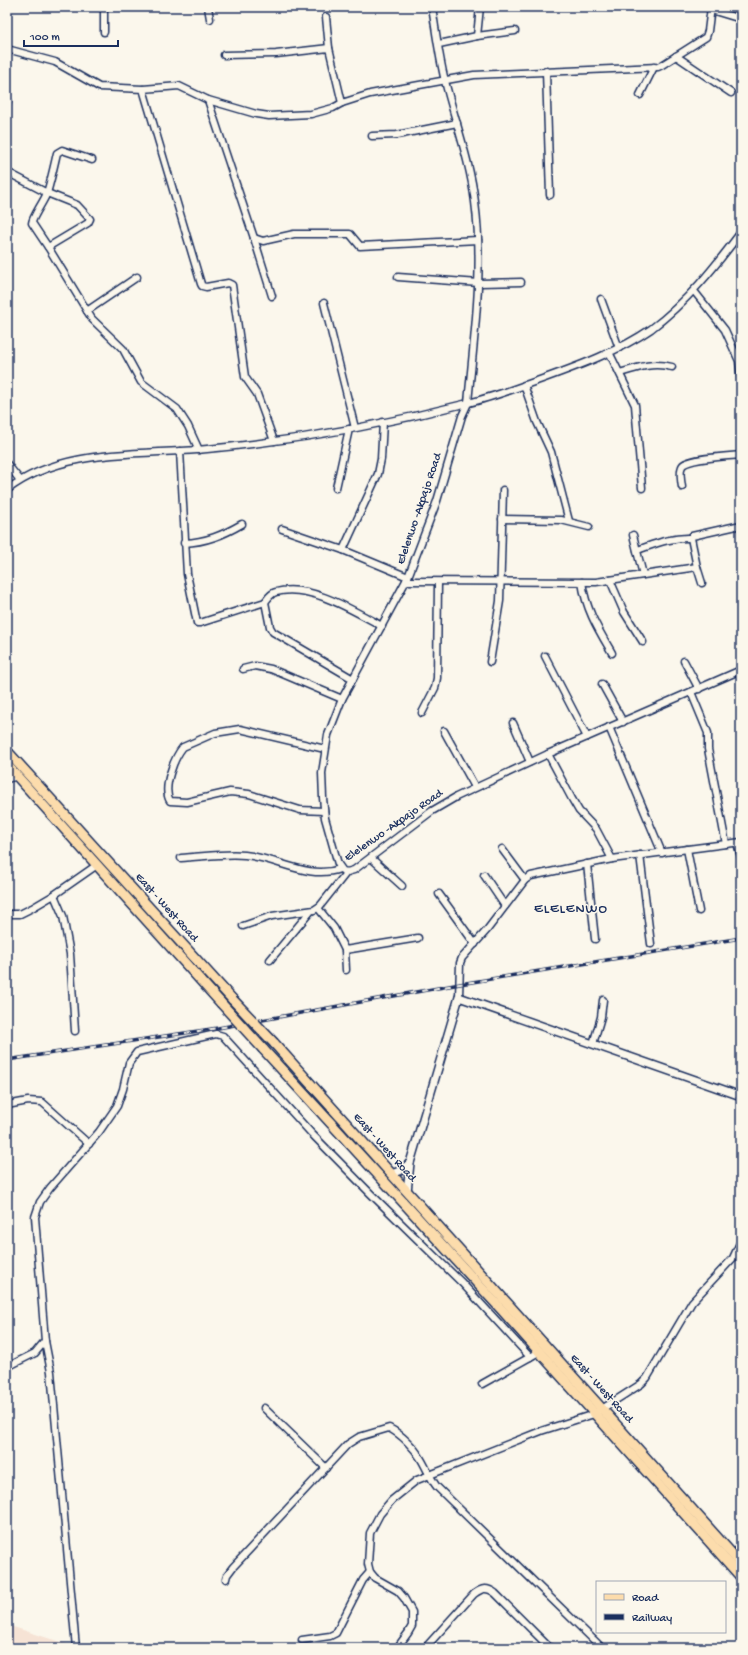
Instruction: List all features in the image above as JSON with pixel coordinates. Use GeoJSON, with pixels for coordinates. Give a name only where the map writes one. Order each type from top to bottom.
{"type":"FeatureCollection","features":[{"type":"Feature","properties":{"kind":"main road","name":"East - West Road"},"geometry":{"type":"LineString","coordinates":[[7,751],[274,1044],[741,1564]]}},
{"type":"Feature","properties":{"kind":"main road","name":"East - West Road"},"geometry":{"type":"LineString","coordinates":[[7,765],[221,1003],[540,1352],[741,1577]]}},
{"type":"Feature","properties":{"kind":"street"},"geometry":{"type":"LineString","coordinates":[[104,7],[104,32]]}},
{"type":"Feature","properties":{"kind":"street"},"geometry":{"type":"LineString","coordinates":[[208,7],[210,19]]}},
{"type":"Feature","properties":{"kind":"street","name":"Elelenwo -Akpajo Road"},"geometry":{"type":"LineString","coordinates":[[432,7],[445,80],[473,189],[478,240],[479,284],[477,318],[468,404],[462,416],[437,501],[407,579],[342,699],[332,723],[325,749],[322,773],[324,811],[336,861],[340,869],[347,872],[354,870],[432,811],[475,788],[548,754],[741,670]]}},
{"type":"Feature","properties":{"kind":"street"},"geometry":{"type":"LineString","coordinates":[[477,36],[480,7]]}},
{"type":"Feature","properties":{"kind":"street"},"geometry":{"type":"LineString","coordinates":[[7,56],[9,50],[55,62],[99,87],[143,89],[179,86],[208,100],[256,114],[269,116],[311,114],[334,108],[342,103],[370,94],[474,75],[654,67],[662,65],[706,37],[711,8],[741,19]]}},
{"type":"Feature","properties":{"kind":"street"},"geometry":{"type":"LineString","coordinates":[[326,17],[329,48],[342,103]]}},
{"type":"Feature","properties":{"kind":"street"},"geometry":{"type":"LineString","coordinates":[[439,44],[477,36],[515,31]]}},
{"type":"Feature","properties":{"kind":"street"},"geometry":{"type":"LineString","coordinates":[[224,55],[276,54],[329,48]]}},
{"type":"Feature","properties":{"kind":"street"},"geometry":{"type":"LineString","coordinates":[[676,56],[731,94]]}},
{"type":"Feature","properties":{"kind":"street"},"geometry":{"type":"LineString","coordinates":[[640,95],[649,80],[654,67]]}},
{"type":"Feature","properties":{"kind":"street"},"geometry":{"type":"LineString","coordinates":[[546,71],[550,196]]}},
{"type":"Feature","properties":{"kind":"street"},"geometry":{"type":"LineString","coordinates":[[143,89],[201,284],[202,286],[206,287],[228,283],[232,285],[245,377],[258,394],[274,442]]}},
{"type":"Feature","properties":{"kind":"street"},"geometry":{"type":"LineString","coordinates":[[208,100],[272,296]]}},
{"type":"Feature","properties":{"kind":"street"},"geometry":{"type":"LineString","coordinates":[[372,136],[397,135],[457,123]]}},
{"type":"Feature","properties":{"kind":"street"},"geometry":{"type":"LineString","coordinates":[[92,160],[62,150],[57,153],[47,193],[41,208],[32,221],[32,224],[96,324],[123,349],[141,382],[160,395],[181,414],[199,450]]}},
{"type":"Feature","properties":{"kind":"street"},"geometry":{"type":"LineString","coordinates":[[7,172],[47,193],[77,204],[90,218],[88,223],[48,247]]}},
{"type":"Feature","properties":{"kind":"street"},"geometry":{"type":"LineString","coordinates":[[7,490],[20,480],[41,470],[74,461],[97,457],[199,450],[314,436],[468,404],[524,385],[619,348],[650,329],[694,292],[741,232]]}},
{"type":"Feature","properties":{"kind":"street"},"geometry":{"type":"LineString","coordinates":[[254,238],[263,241],[294,234],[350,234],[360,246],[478,240]]}},
{"type":"Feature","properties":{"kind":"street"},"geometry":{"type":"LineString","coordinates":[[87,311],[137,277]]}},
{"type":"Feature","properties":{"kind":"street"},"geometry":{"type":"LineString","coordinates":[[398,277],[479,284],[521,282]]}},
{"type":"Feature","properties":{"kind":"street"},"geometry":{"type":"LineString","coordinates":[[694,292],[725,330],[739,361],[741,380]]}},
{"type":"Feature","properties":{"kind":"street"},"geometry":{"type":"LineString","coordinates":[[600,299],[619,348]]}},
{"type":"Feature","properties":{"kind":"street"},"geometry":{"type":"LineString","coordinates":[[324,303],[352,428],[336,488]]}},
{"type":"Feature","properties":{"kind":"street"},"geometry":{"type":"LineString","coordinates":[[609,352],[635,405],[642,488]]}},
{"type":"Feature","properties":{"kind":"street"},"geometry":{"type":"LineString","coordinates":[[620,373],[650,364],[660,364],[672,367]]}},
{"type":"Feature","properties":{"kind":"street"},"geometry":{"type":"LineString","coordinates":[[524,385],[537,422],[551,452],[568,521]]}},
{"type":"Feature","properties":{"kind":"street"},"geometry":{"type":"LineString","coordinates":[[343,550],[378,474],[381,459],[383,422]]}},
{"type":"Feature","properties":{"kind":"street"},"geometry":{"type":"LineString","coordinates":[[180,451],[184,543],[187,574],[197,623],[265,602],[276,592],[306,592],[340,604],[382,626]]}},
{"type":"Feature","properties":{"kind":"street"},"geometry":{"type":"LineString","coordinates":[[682,487],[681,467],[684,464],[697,460],[741,455]]}},
{"type":"Feature","properties":{"kind":"street"},"geometry":{"type":"LineString","coordinates":[[7,464],[20,480]]}},
{"type":"Feature","properties":{"kind":"street"},"geometry":{"type":"LineString","coordinates":[[490,662],[499,616],[503,490]]}},
{"type":"Feature","properties":{"kind":"street"},"geometry":{"type":"LineString","coordinates":[[502,519],[568,521],[589,527]]}},
{"type":"Feature","properties":{"kind":"street"},"geometry":{"type":"LineString","coordinates":[[184,543],[209,540],[242,524]]}},
{"type":"Feature","properties":{"kind":"street"},"geometry":{"type":"LineString","coordinates":[[637,550],[674,538],[691,538],[692,536],[741,525]]}},
{"type":"Feature","properties":{"kind":"street"},"geometry":{"type":"LineString","coordinates":[[282,530],[343,550],[407,579],[438,582],[596,582],[697,567]]}},
{"type":"Feature","properties":{"kind":"street"},"geometry":{"type":"LineString","coordinates":[[633,535],[643,575]]}},
{"type":"Feature","properties":{"kind":"street"},"geometry":{"type":"LineString","coordinates":[[691,538],[702,583]]}},
{"type":"Feature","properties":{"kind":"street"},"geometry":{"type":"LineString","coordinates":[[610,580],[624,612],[643,642]]}},
{"type":"Feature","properties":{"kind":"street"},"geometry":{"type":"LineString","coordinates":[[422,713],[435,688],[437,678],[438,582]]}},
{"type":"Feature","properties":{"kind":"street"},"geometry":{"type":"LineString","coordinates":[[582,582],[584,599],[590,616],[612,653]]}},
{"type":"Feature","properties":{"kind":"street"},"geometry":{"type":"LineString","coordinates":[[265,602],[270,627],[273,632],[353,679]]}},
{"type":"Feature","properties":{"kind":"street"},"geometry":{"type":"LineString","coordinates":[[545,656],[587,737]]}},
{"type":"Feature","properties":{"kind":"street"},"geometry":{"type":"LineString","coordinates":[[684,661],[699,689]]}},
{"type":"Feature","properties":{"kind":"street"},"geometry":{"type":"LineString","coordinates":[[243,669],[254,666],[271,668],[342,699]]}},
{"type":"Feature","properties":{"kind":"street"},"geometry":{"type":"LineString","coordinates":[[602,684],[623,722]]}},
{"type":"Feature","properties":{"kind":"street"},"geometry":{"type":"LineString","coordinates":[[691,692],[708,733],[708,749],[726,844]]}},
{"type":"Feature","properties":{"kind":"street"},"geometry":{"type":"LineString","coordinates":[[513,723],[530,762]]}},
{"type":"Feature","properties":{"kind":"street"},"geometry":{"type":"LineString","coordinates":[[609,727],[662,853]]}},
{"type":"Feature","properties":{"kind":"street"},"geometry":{"type":"LineString","coordinates":[[324,811],[300,810],[241,793],[230,792],[218,794],[187,802],[170,801],[166,793],[169,776],[183,747],[215,733],[240,729],[325,749]]}},
{"type":"Feature","properties":{"kind":"street"},"geometry":{"type":"LineString","coordinates":[[444,731],[475,788]]}},
{"type":"Feature","properties":{"kind":"street"},"geometry":{"type":"LineString","coordinates":[[548,754],[579,811],[596,830],[612,859]]}},
{"type":"Feature","properties":{"kind":"street"},"geometry":{"type":"LineString","coordinates":[[7,779],[18,776]]}},
{"type":"Feature","properties":{"kind":"street"},"geometry":{"type":"LineString","coordinates":[[407,1192],[410,1163],[459,997],[460,963],[464,954],[475,944],[525,880],[539,873],[612,859],[739,842],[741,857]]}},
{"type":"Feature","properties":{"kind":"street"},"geometry":{"type":"LineString","coordinates":[[502,849],[525,880]]}},
{"type":"Feature","properties":{"kind":"street"},"geometry":{"type":"LineString","coordinates":[[687,849],[699,911]]}},
{"type":"Feature","properties":{"kind":"street"},"geometry":{"type":"LineString","coordinates":[[181,858],[244,855],[310,871],[328,872],[340,869]]}},
{"type":"Feature","properties":{"kind":"street"},"geometry":{"type":"LineString","coordinates":[[640,855],[651,944]]}},
{"type":"Feature","properties":{"kind":"street"},"geometry":{"type":"LineString","coordinates":[[371,858],[402,886]]}},
{"type":"Feature","properties":{"kind":"street"},"geometry":{"type":"LineString","coordinates":[[587,864],[595,939]]}},
{"type":"Feature","properties":{"kind":"street"},"geometry":{"type":"LineString","coordinates":[[7,914],[20,914],[54,895],[97,865]]}},
{"type":"Feature","properties":{"kind":"street"},"geometry":{"type":"LineString","coordinates":[[243,926],[272,916],[310,912],[318,908],[347,872]]}},
{"type":"Feature","properties":{"kind":"street"},"geometry":{"type":"LineString","coordinates":[[484,876],[505,906]]}},
{"type":"Feature","properties":{"kind":"street"},"geometry":{"type":"LineString","coordinates":[[438,894],[475,944]]}},
{"type":"Feature","properties":{"kind":"street"},"geometry":{"type":"LineString","coordinates":[[54,895],[63,916],[70,954],[75,1031]]}},
{"type":"Feature","properties":{"kind":"street"},"geometry":{"type":"LineString","coordinates":[[318,908],[334,928],[345,950],[346,970]]}},
{"type":"Feature","properties":{"kind":"street"},"geometry":{"type":"LineString","coordinates":[[270,960],[310,912]]}},
{"type":"Feature","properties":{"kind":"street"},"geometry":{"type":"LineString","coordinates":[[345,950],[418,938]]}},
{"type":"Feature","properties":{"kind":"street"},"geometry":{"type":"LineString","coordinates":[[459,997],[741,1096]]}},
{"type":"Feature","properties":{"kind":"street"},"geometry":{"type":"LineString","coordinates":[[593,1044],[603,1000]]}},
{"type":"Feature","properties":{"kind":"street"},"geometry":{"type":"LineString","coordinates":[[76,1648],[51,1372],[45,1341],[35,1217],[40,1202],[50,1188],[99,1132],[117,1106],[123,1089],[129,1063],[137,1052],[216,1034],[223,1036],[317,1139],[464,1286],[530,1357]]}},
{"type":"Feature","properties":{"kind":"street"},"geometry":{"type":"LineString","coordinates":[[7,1104],[28,1101],[42,1102],[89,1144]]}},
{"type":"Feature","properties":{"kind":"street"},"geometry":{"type":"LineString","coordinates":[[391,1174],[400,1171],[410,1163]]}},
{"type":"Feature","properties":{"kind":"street"},"geometry":{"type":"LineString","coordinates":[[397,1648],[412,1626],[412,1612],[398,1591],[375,1578],[370,1572],[368,1555],[370,1534],[377,1519],[392,1500],[417,1480],[541,1431],[594,1414],[645,1382],[692,1302],[733,1258],[741,1241]]}},
{"type":"Feature","properties":{"kind":"street"},"geometry":{"type":"LineString","coordinates":[[464,1286],[472,1278]]}},
{"type":"Feature","properties":{"kind":"street"},"geometry":{"type":"LineString","coordinates":[[7,1367],[35,1353],[45,1341]]}},
{"type":"Feature","properties":{"kind":"street"},"geometry":{"type":"LineString","coordinates":[[482,1384],[540,1352]]}},
{"type":"Feature","properties":{"kind":"street"},"geometry":{"type":"LineString","coordinates":[[264,1408],[326,1468]]}},
{"type":"Feature","properties":{"kind":"street"},"geometry":{"type":"LineString","coordinates":[[226,1579],[226,1575],[232,1568],[348,1444],[359,1437],[390,1428],[395,1430],[416,1451],[422,1460],[428,1476],[437,1487],[602,1648]]}},
{"type":"Feature","properties":{"kind":"street"},"geometry":{"type":"LineString","coordinates":[[302,1640],[330,1636],[336,1633],[363,1580],[370,1572]]}},
{"type":"Feature","properties":{"kind":"street"},"geometry":{"type":"LineString","coordinates":[[426,1648],[474,1594],[481,1588],[489,1588],[550,1648]]}},
{"type":"Feature","properties":{"kind":"shaded area"},"geometry":{"type":"Polygon","coordinates":[[[7,1625],[79,1648],[7,1648],[7,1625]]]}},
{"type":"Feature","properties":{"kind":"railway"},"geometry":{"type":"LineString","coordinates":[[7,1060],[218,1028],[460,984],[741,938]]}},
{"type":"Feature","properties":{"kind":"district","name":"ELELENWO"},"geometry":{"type":"Point","coordinates":[571,909]}}]}
